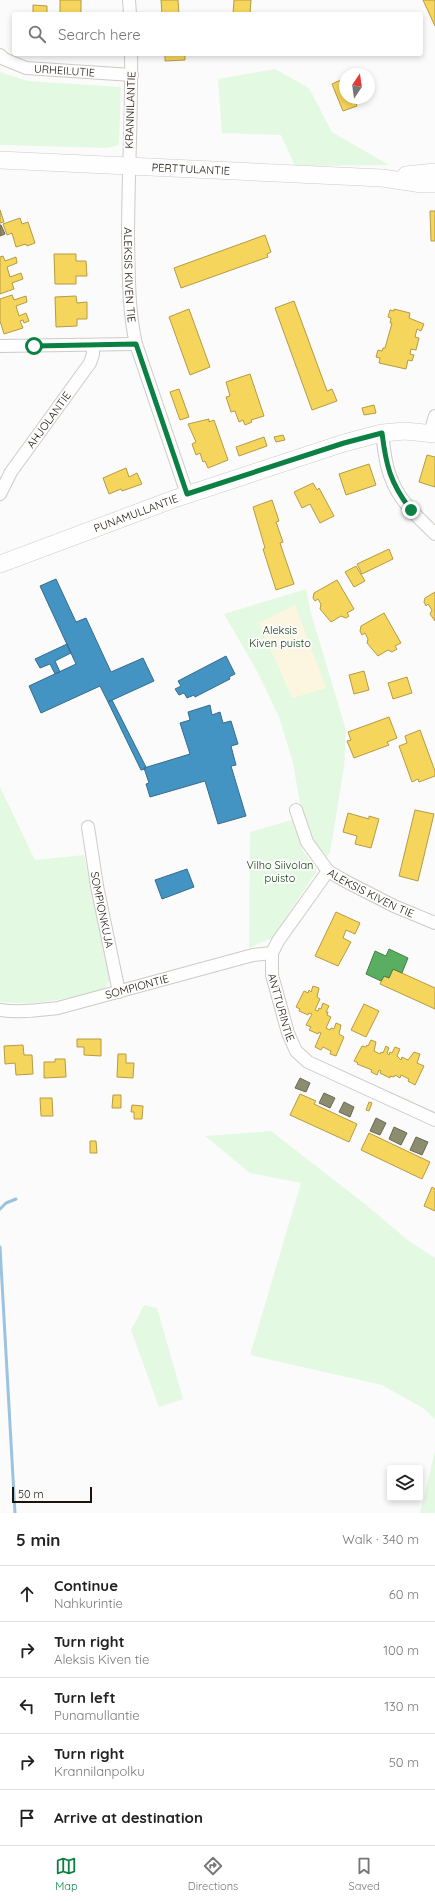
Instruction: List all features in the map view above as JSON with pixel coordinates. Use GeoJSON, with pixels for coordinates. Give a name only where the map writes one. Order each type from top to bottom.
{"type":"FeatureCollection","features":[{"type":"Feature","properties":{"kind":"street"},"geometry":{"type":"LineString","coordinates":[[129,0],[130,12]]}},
{"type":"Feature","properties":{"kind":"street","name":"URHEILUTIE"},"geometry":{"type":"LineString","coordinates":[[0,55],[4,59],[26,68],[132,75]]}},
{"type":"Feature","properties":{"kind":"street","name":"KRANNILANTIE"},"geometry":{"type":"LineString","coordinates":[[129,166],[132,75],[131,56]]}},
{"type":"Feature","properties":{"kind":"street","name":"PERTTULANTIE"},"geometry":{"type":"LineString","coordinates":[[0,160],[382,178],[422,184],[435,184]]}},
{"type":"Feature","properties":{"kind":"street","name":"ALEKSIS KIVEN TIE"},"geometry":{"type":"LineString","coordinates":[[129,166],[129,296],[131,321],[136,344],[187,494]]}},
{"type":"Feature","properties":{"kind":"street","name":"PERTTULANTIE"},"geometry":{"type":"LineString","coordinates":[[382,178],[435,172]]}},
{"type":"Feature","properties":{"kind":"street"},"geometry":{"type":"LineString","coordinates":[[0,346],[136,344]]}},
{"type":"Feature","properties":{"kind":"street","name":"AHJOLANTIE"},"geometry":{"type":"LineString","coordinates":[[0,494],[11,472],[90,363],[93,354],[93,345]]}},
{"type":"Feature","properties":{"kind":"street"},"geometry":{"type":"LineString","coordinates":[[432,433],[435,416]]}},
{"type":"Feature","properties":{"kind":"street","name":"PUNAMULLANTIE"},"geometry":{"type":"LineString","coordinates":[[0,564],[187,494],[344,443],[382,433],[405,431],[432,433]]}},
{"type":"Feature","properties":{"kind":"street"},"geometry":{"type":"LineString","coordinates":[[382,433],[390,478],[401,497],[411,510],[435,534]]}},
{"type":"Feature","properties":{"kind":"street","name":"ALEKSIS KIVEN TIE"},"geometry":{"type":"LineString","coordinates":[[296,810],[306,842],[328,870],[345,882],[435,923]]}},
{"type":"Feature","properties":{"kind":"street","name":"SOMPIONKUJA"},"geometry":{"type":"LineString","coordinates":[[88,827],[97,886],[119,992]]}},
{"type":"Feature","properties":{"kind":"street","name":"ANTTURINTIE"},"geometry":{"type":"LineString","coordinates":[[328,870],[278,941],[272,953],[272,975],[288,1033],[296,1052],[308,1062],[435,1120]]}},
{"type":"Feature","properties":{"kind":"street","name":"SOMPIONTIE"},"geometry":{"type":"LineString","coordinates":[[0,1010],[10,1011],[58,1008],[253,955],[272,953]]}},
{"type":"Feature","properties":{"kind":"green space"},"geometry":{"type":"Polygon","coordinates":[[[275,69],[309,88],[332,132],[389,165],[295,166],[281,135],[222,133],[218,79],[275,69]]]}},
{"type":"Feature","properties":{"kind":"green space"},"geometry":{"type":"Polygon","coordinates":[[[0,72],[28,81],[121,87],[119,145],[107,148],[0,145],[0,72]]]}},
{"type":"Feature","properties":{"kind":"green space","name":"Aleksis Kiven puisto"},"geometry":{"type":"Polygon","coordinates":[[[306,589],[311,613],[346,730],[344,767],[330,853],[325,858],[307,830],[302,815],[293,763],[279,717],[258,673],[224,614],[306,589]]]}},
{"type":"Feature","properties":{"kind":"green space"},"geometry":{"type":"Polygon","coordinates":[[[0,787],[35,860],[84,855],[110,980],[105,988],[100,991],[63,999],[38,1002],[0,1002],[0,787]]]}},
{"type":"Feature","properties":{"kind":"green space","name":"Vilho Siivolan puisto"},"geometry":{"type":"Polygon","coordinates":[[[292,820],[303,851],[317,870],[274,937],[249,948],[250,832],[292,820]]]}},
{"type":"Feature","properties":{"kind":"green space"},"geometry":{"type":"Polygon","coordinates":[[[271,1131],[365,1204],[409,1241],[435,1258],[435,1419],[423,1408],[382,1385],[250,1355],[301,1183],[250,1173],[205,1136],[271,1131]]]}},
{"type":"Feature","properties":{"kind":"green space"},"geometry":{"type":"Polygon","coordinates":[[[144,1305],[157,1308],[183,1399],[159,1407],[131,1330],[144,1305]]]}},
{"type":"Feature","properties":{"kind":"green space"},"geometry":{"type":"Polygon","coordinates":[[[435,1451],[435,1513],[420,1513],[435,1451]]]}},
{"type":"Feature","properties":{"kind":"sand"},"geometry":{"type":"Polygon","coordinates":[[[295,605],[326,688],[292,698],[259,623],[295,605]]]}},
{"type":"Feature","properties":{"kind":"building: Homes"},"geometry":{"type":"Polygon","coordinates":[[[60,0],[81,0],[81,12],[60,12],[60,0]]]}},
{"type":"Feature","properties":{"kind":"building: Homes"},"geometry":{"type":"Polygon","coordinates":[[[161,0],[178,0],[179,12],[162,12],[161,0]]]}},
{"type":"Feature","properties":{"kind":"building: Homes"},"geometry":{"type":"Polygon","coordinates":[[[234,0],[251,0],[250,12],[233,12],[234,0]]]}},
{"type":"Feature","properties":{"kind":"building: Homes"},"geometry":{"type":"Polygon","coordinates":[[[423,0],[435,0],[435,26],[423,0]]]}},
{"type":"Feature","properties":{"kind":"building: Homes"},"geometry":{"type":"Polygon","coordinates":[[[33,5],[47,6],[47,12],[33,12],[33,5]]]}},
{"type":"Feature","properties":{"kind":"building: Homes"},"geometry":{"type":"Polygon","coordinates":[[[165,56],[185,56],[185,60],[165,61],[165,56]]]}},
{"type":"Feature","properties":{"kind":"building: Homes"},"geometry":{"type":"Polygon","coordinates":[[[339,81],[339,101],[332,84],[339,81]]]}},
{"type":"Feature","properties":{"kind":"building: Homes"},"geometry":{"type":"Polygon","coordinates":[[[340,104],[356,104],[357,106],[343,111],[340,104]]]}},
{"type":"Feature","properties":{"kind":"building: Homes"},"geometry":{"type":"Polygon","coordinates":[[[0,210],[4,222],[0,223],[0,210]]]}},
{"type":"Feature","properties":{"kind":"building: Homes"},"geometry":{"type":"Polygon","coordinates":[[[430,211],[435,211],[435,241],[431,241],[430,211]]]}},
{"type":"Feature","properties":{"kind":"building: Homes"},"geometry":{"type":"Polygon","coordinates":[[[20,218],[22,224],[28,222],[35,243],[27,246],[26,244],[16,247],[12,233],[7,235],[3,224],[20,218]]]}},
{"type":"Feature","properties":{"kind":"building: Homes"},"geometry":{"type":"Polygon","coordinates":[[[265,235],[271,252],[267,254],[268,257],[181,288],[174,268],[265,235]]]}},
{"type":"Feature","properties":{"kind":"building: Homes"},"geometry":{"type":"Polygon","coordinates":[[[54,254],[76,254],[76,261],[86,261],[87,276],[76,276],[76,284],[55,284],[54,254]]]}},
{"type":"Feature","properties":{"kind":"building: Homes"},"geometry":{"type":"Polygon","coordinates":[[[3,256],[5,261],[16,257],[17,263],[7,267],[10,277],[21,273],[23,279],[12,283],[14,289],[0,294],[0,257],[3,256]]]}},
{"type":"Feature","properties":{"kind":"building: Homes"},"geometry":{"type":"Polygon","coordinates":[[[12,295],[14,300],[26,296],[27,302],[16,306],[19,316],[26,313],[29,321],[24,323],[23,320],[20,321],[23,328],[4,334],[0,321],[0,299],[12,295]]]}},
{"type":"Feature","properties":{"kind":"building: Homes"},"geometry":{"type":"Polygon","coordinates":[[[76,296],[77,303],[87,302],[87,319],[77,319],[77,326],[56,327],[55,297],[76,296]]]}},
{"type":"Feature","properties":{"kind":"building: Homes"},"geometry":{"type":"Polygon","coordinates":[[[294,301],[327,391],[332,389],[337,401],[312,410],[275,308],[294,301]]]}},
{"type":"Feature","properties":{"kind":"building: Homes"},"geometry":{"type":"Polygon","coordinates":[[[189,309],[210,367],[190,375],[169,317],[189,309]]]}},
{"type":"Feature","properties":{"kind":"building: Homes"},"geometry":{"type":"Polygon","coordinates":[[[394,309],[410,313],[409,318],[424,324],[421,331],[417,329],[415,337],[419,338],[416,350],[411,349],[410,354],[414,355],[412,361],[408,360],[406,369],[379,363],[380,358],[376,357],[378,350],[382,351],[383,348],[385,348],[392,323],[390,323],[391,318],[388,317],[390,310],[394,311],[394,309]]]}},
{"type":"Feature","properties":{"kind":"building: Homes"},"geometry":{"type":"Polygon","coordinates":[[[250,374],[264,416],[251,420],[252,422],[245,425],[243,420],[239,422],[235,411],[231,412],[226,397],[230,396],[226,382],[250,374]]]}},
{"type":"Feature","properties":{"kind":"building: Homes"},"geometry":{"type":"Polygon","coordinates":[[[179,389],[189,417],[180,420],[170,392],[179,389]]]}},
{"type":"Feature","properties":{"kind":"building: Homes"},"geometry":{"type":"Polygon","coordinates":[[[374,405],[376,413],[364,415],[362,408],[374,405]]]}},
{"type":"Feature","properties":{"kind":"building: Homes"},"geometry":{"type":"Polygon","coordinates":[[[209,419],[209,422],[214,420],[228,460],[208,468],[205,461],[203,462],[200,453],[196,455],[192,444],[196,442],[188,424],[209,419]]]}},
{"type":"Feature","properties":{"kind":"building: Homes"},"geometry":{"type":"Polygon","coordinates":[[[283,435],[285,440],[276,442],[274,437],[283,435]]]}},
{"type":"Feature","properties":{"kind":"building: Homes"},"geometry":{"type":"Polygon","coordinates":[[[264,437],[267,446],[239,456],[236,447],[264,437]]]}},
{"type":"Feature","properties":{"kind":"building: Homes"},"geometry":{"type":"Polygon","coordinates":[[[427,455],[435,457],[435,487],[419,482],[427,455]]]}},
{"type":"Feature","properties":{"kind":"building: Homes"},"geometry":{"type":"Polygon","coordinates":[[[369,464],[376,485],[346,495],[339,474],[369,464]]]}},
{"type":"Feature","properties":{"kind":"building: Homes"},"geometry":{"type":"Polygon","coordinates":[[[126,468],[129,477],[137,473],[142,484],[122,491],[121,489],[109,494],[103,478],[126,468]]]}},
{"type":"Feature","properties":{"kind":"building: Homes"},"geometry":{"type":"Polygon","coordinates":[[[313,483],[317,490],[319,488],[334,516],[320,523],[310,504],[302,508],[294,492],[313,483]]]}},
{"type":"Feature","properties":{"kind":"building: Homes"},"geometry":{"type":"Polygon","coordinates":[[[272,500],[279,521],[276,522],[283,542],[280,543],[294,584],[276,590],[263,549],[265,548],[253,507],[272,500]]]}},
{"type":"Feature","properties":{"kind":"building: Homes"},"geometry":{"type":"Polygon","coordinates":[[[389,549],[393,559],[362,574],[357,564],[389,549]]]}},
{"type":"Feature","properties":{"kind":"building: Homes"},"geometry":{"type":"Polygon","coordinates":[[[356,566],[365,581],[354,587],[345,572],[356,566]]]}},
{"type":"Feature","properties":{"kind":"building: Homes"},"geometry":{"type":"Polygon","coordinates":[[[337,580],[354,609],[347,613],[349,616],[346,618],[341,616],[331,622],[320,609],[321,604],[318,599],[315,601],[313,598],[314,593],[337,580]]]}},
{"type":"Feature","properties":{"kind":"building: Homes"},"geometry":{"type":"Polygon","coordinates":[[[435,592],[435,621],[430,614],[432,610],[428,604],[426,606],[424,602],[425,598],[435,592]]]}},
{"type":"Feature","properties":{"kind":"building: Homes"},"geometry":{"type":"Polygon","coordinates":[[[384,613],[401,643],[395,646],[397,649],[392,652],[388,650],[378,656],[367,643],[368,639],[365,633],[362,635],[360,631],[361,626],[384,613]]]}},
{"type":"Feature","properties":{"kind":"building: Homes"},"geometry":{"type":"Polygon","coordinates":[[[364,671],[369,690],[354,694],[349,675],[364,671]]]}},
{"type":"Feature","properties":{"kind":"building: Homes"},"geometry":{"type":"Polygon","coordinates":[[[407,677],[412,693],[393,699],[388,683],[407,677]]]}},
{"type":"Feature","properties":{"kind":"building: Homes"},"geometry":{"type":"Polygon","coordinates":[[[389,717],[397,738],[387,742],[389,745],[354,758],[347,741],[351,740],[348,732],[389,717]]]}},
{"type":"Feature","properties":{"kind":"building: Homes"},"geometry":{"type":"Polygon","coordinates":[[[420,730],[435,771],[435,776],[419,782],[418,779],[412,782],[399,746],[407,743],[405,736],[420,730]]]}},
{"type":"Feature","properties":{"kind":"building: Homes"},"geometry":{"type":"Polygon","coordinates":[[[415,810],[434,814],[418,881],[399,876],[415,810]]]}},
{"type":"Feature","properties":{"kind":"building: Homes"},"geometry":{"type":"Polygon","coordinates":[[[348,813],[369,819],[369,816],[379,819],[371,848],[355,844],[357,836],[343,832],[348,813]]]}},
{"type":"Feature","properties":{"kind":"building: Homes"},"geometry":{"type":"Polygon","coordinates":[[[336,912],[360,923],[355,934],[346,930],[343,938],[351,942],[338,966],[315,956],[336,912]]]}},
{"type":"Feature","properties":{"kind":"building: Homes"},"geometry":{"type":"Polygon","coordinates":[[[393,969],[435,988],[435,1009],[380,984],[384,976],[389,978],[393,969]]]}},
{"type":"Feature","properties":{"kind":"building: Homes"},"geometry":{"type":"Polygon","coordinates":[[[313,986],[319,988],[317,997],[320,999],[315,1010],[318,1011],[319,1008],[321,1009],[323,1003],[329,1006],[326,1012],[328,1012],[327,1015],[331,1017],[326,1028],[330,1030],[331,1028],[334,1029],[336,1023],[341,1025],[339,1034],[344,1037],[336,1056],[330,1054],[331,1051],[323,1047],[321,1050],[315,1047],[321,1033],[319,1032],[318,1034],[309,1030],[311,1027],[306,1025],[312,1014],[309,1013],[308,1015],[299,1011],[300,1009],[296,1007],[304,991],[308,993],[309,990],[311,992],[313,986]]]}},
{"type":"Feature","properties":{"kind":"building: Homes"},"geometry":{"type":"Polygon","coordinates":[[[364,1004],[379,1011],[366,1037],[351,1030],[364,1004]]]}},
{"type":"Feature","properties":{"kind":"building: Homes"},"geometry":{"type":"Polygon","coordinates":[[[77,1039],[101,1039],[101,1056],[84,1055],[84,1047],[77,1047],[77,1039]]]}},
{"type":"Feature","properties":{"kind":"building: Homes"},"geometry":{"type":"Polygon","coordinates":[[[371,1040],[376,1042],[374,1051],[380,1054],[381,1052],[383,1053],[386,1046],[389,1048],[387,1053],[389,1055],[395,1047],[400,1049],[397,1056],[401,1060],[402,1057],[408,1060],[414,1052],[420,1054],[417,1063],[424,1066],[415,1085],[408,1081],[409,1079],[401,1075],[400,1078],[395,1075],[394,1077],[390,1076],[390,1078],[380,1073],[381,1071],[379,1070],[377,1075],[371,1072],[372,1070],[357,1064],[358,1063],[354,1061],[362,1046],[368,1046],[371,1040]]]}},
{"type":"Feature","properties":{"kind":"building: Homes"},"geometry":{"type":"Polygon","coordinates":[[[23,1045],[24,1055],[32,1055],[33,1074],[16,1075],[15,1063],[5,1064],[4,1046],[23,1045]]]}},
{"type":"Feature","properties":{"kind":"building: Homes"},"geometry":{"type":"Polygon","coordinates":[[[118,1054],[126,1054],[126,1063],[134,1063],[133,1078],[117,1077],[118,1054]]]}},
{"type":"Feature","properties":{"kind":"building: Homes"},"geometry":{"type":"Polygon","coordinates":[[[55,1059],[65,1059],[66,1077],[44,1078],[44,1062],[55,1062],[55,1059]]]}},
{"type":"Feature","properties":{"kind":"building: Homes"},"geometry":{"type":"Polygon","coordinates":[[[300,1094],[316,1101],[314,1104],[357,1124],[349,1142],[290,1115],[300,1094]]]}},
{"type":"Feature","properties":{"kind":"building: Homes"},"geometry":{"type":"Polygon","coordinates":[[[113,1095],[121,1095],[121,1108],[112,1108],[113,1095]]]}},
{"type":"Feature","properties":{"kind":"building: Homes"},"geometry":{"type":"Polygon","coordinates":[[[40,1098],[52,1098],[53,1116],[41,1116],[40,1098]]]}},
{"type":"Feature","properties":{"kind":"building: Homes"},"geometry":{"type":"Polygon","coordinates":[[[369,1102],[372,1103],[369,1111],[366,1110],[369,1102]]]}},
{"type":"Feature","properties":{"kind":"building: Homes"},"geometry":{"type":"Polygon","coordinates":[[[132,1105],[143,1106],[142,1119],[134,1119],[134,1112],[131,1112],[132,1105]]]}},
{"type":"Feature","properties":{"kind":"building: Homes"},"geometry":{"type":"Polygon","coordinates":[[[369,1133],[430,1162],[422,1179],[361,1150],[369,1133]]]}},
{"type":"Feature","properties":{"kind":"building: Homes"},"geometry":{"type":"Polygon","coordinates":[[[90,1141],[96,1141],[97,1153],[90,1153],[90,1141]]]}},
{"type":"Feature","properties":{"kind":"building: Homes"},"geometry":{"type":"Polygon","coordinates":[[[432,1187],[435,1189],[435,1211],[424,1206],[432,1187]]]}},
{"type":"Feature","properties":{"kind":"building: Schools"},"geometry":{"type":"Polygon","coordinates":[[[56,579],[76,622],[86,618],[111,672],[143,658],[154,681],[108,702],[100,686],[41,713],[29,686],[76,664],[40,586],[56,579]]]}},
{"type":"Feature","properties":{"kind":"building: Schools"},"geometry":{"type":"Polygon","coordinates":[[[67,644],[71,653],[55,661],[60,672],[55,674],[50,664],[40,668],[35,659],[67,644]]]}},
{"type":"Feature","properties":{"kind":"building: Schools"},"geometry":{"type":"Polygon","coordinates":[[[226,656],[235,674],[229,677],[230,679],[195,697],[194,695],[187,698],[184,693],[179,695],[175,689],[181,686],[178,681],[226,656]]]}},
{"type":"Feature","properties":{"kind":"building: Schools"},"geometry":{"type":"Polygon","coordinates":[[[112,700],[146,767],[145,769],[141,770],[108,702],[112,700]]]}},
{"type":"Feature","properties":{"kind":"building: Schools"},"geometry":{"type":"Polygon","coordinates":[[[210,705],[212,715],[220,712],[223,723],[231,721],[238,744],[231,746],[236,765],[231,766],[246,816],[218,824],[205,781],[150,797],[146,784],[149,783],[144,768],[190,754],[180,723],[190,720],[188,712],[210,705]]]}},
{"type":"Feature","properties":{"kind":"building: Schools"},"geometry":{"type":"Polygon","coordinates":[[[187,869],[194,887],[162,899],[155,880],[187,869]]]}},
{"type":"Feature","properties":{"kind":"building: Public"},"geometry":{"type":"Polygon","coordinates":[[[389,949],[408,958],[402,973],[393,969],[389,978],[384,976],[381,981],[366,974],[375,951],[386,956],[389,949]]]}},
{"type":"Feature","properties":{"kind":"building: Industry"},"geometry":{"type":"Polygon","coordinates":[[[0,225],[5,234],[0,236],[0,225]]]}},
{"type":"Feature","properties":{"kind":"building: Industry"},"geometry":{"type":"Polygon","coordinates":[[[300,1078],[310,1083],[306,1092],[295,1088],[300,1078]]]}},
{"type":"Feature","properties":{"kind":"building: Industry"},"geometry":{"type":"Polygon","coordinates":[[[324,1093],[335,1098],[330,1108],[319,1103],[324,1093]]]}},
{"type":"Feature","properties":{"kind":"building: Industry"},"geometry":{"type":"Polygon","coordinates":[[[344,1102],[354,1107],[350,1117],[339,1112],[344,1102]]]}},
{"type":"Feature","properties":{"kind":"building: Industry"},"geometry":{"type":"Polygon","coordinates":[[[376,1118],[386,1123],[380,1135],[370,1131],[376,1118]]]}},
{"type":"Feature","properties":{"kind":"building: Industry"},"geometry":{"type":"Polygon","coordinates":[[[394,1127],[407,1133],[401,1145],[389,1139],[394,1127]]]}},
{"type":"Feature","properties":{"kind":"building: Industry"},"geometry":{"type":"Polygon","coordinates":[[[416,1137],[428,1142],[422,1155],[410,1150],[416,1137]]]}},
{"type":"Feature","properties":{"kind":"waterway"},"geometry":{"type":"LineString","coordinates":[[0,1209],[6,1203],[16,1199]]}},
{"type":"Feature","properties":{"kind":"waterway"},"geometry":{"type":"LineString","coordinates":[[0,1247],[15,1513]]}},
{"type":"Feature","properties":{"kind":"route"},"geometry":{"type":"LineString","coordinates":[[34,346],[136,344],[187,494],[344,443],[382,433],[390,478],[401,497],[411,510]]}}]}
